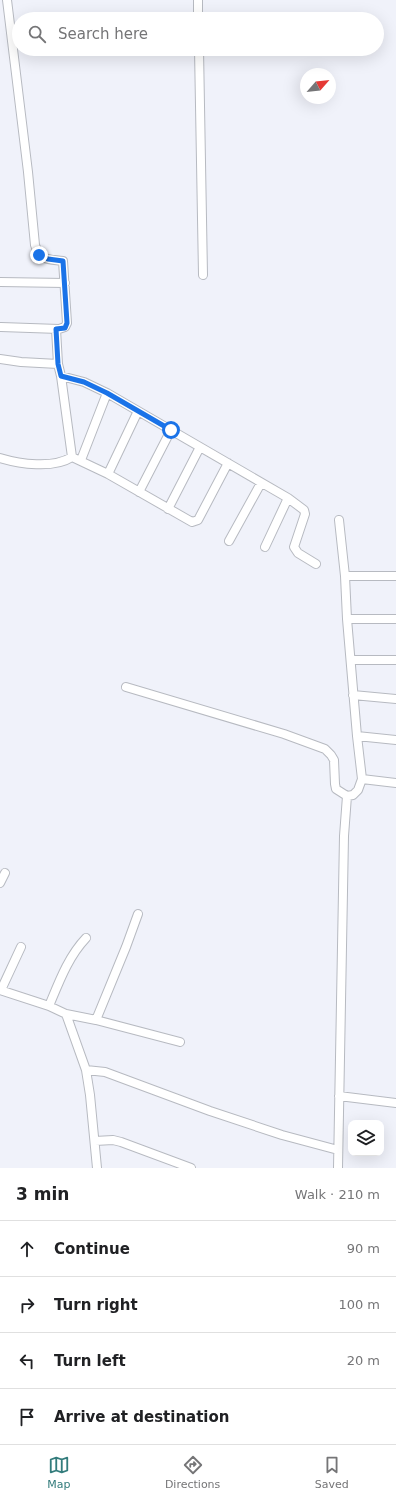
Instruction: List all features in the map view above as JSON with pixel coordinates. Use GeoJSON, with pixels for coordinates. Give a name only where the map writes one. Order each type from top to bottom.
{"type":"FeatureCollection","features":[{"type":"Feature","properties":{"kind":"street"},"geometry":{"type":"LineString","coordinates":[[7,0],[12,41]]}},
{"type":"Feature","properties":{"kind":"street"},"geometry":{"type":"LineString","coordinates":[[198,0],[198,12]]}},
{"type":"Feature","properties":{"kind":"street"},"geometry":{"type":"LineString","coordinates":[[2,327],[56,329],[65,328],[67,323],[63,261],[42,257],[39,255],[34,245],[28,172],[14,56]]}},
{"type":"Feature","properties":{"kind":"street"},"geometry":{"type":"LineString","coordinates":[[199,56],[203,275]]}},
{"type":"Feature","properties":{"kind":"street"},"geometry":{"type":"LineString","coordinates":[[0,282],[65,283]]}},
{"type":"Feature","properties":{"kind":"street"},"geometry":{"type":"LineString","coordinates":[[56,329],[58,364],[72,457]]}},
{"type":"Feature","properties":{"kind":"street"},"geometry":{"type":"LineString","coordinates":[[0,359],[28,363],[58,364]]}},
{"type":"Feature","properties":{"kind":"street"},"geometry":{"type":"LineString","coordinates":[[61,376],[84,382],[107,393],[288,498],[304,510],[306,514],[294,548],[298,553],[316,564]]}},
{"type":"Feature","properties":{"kind":"street"},"geometry":{"type":"LineString","coordinates":[[81,460],[107,393]]}},
{"type":"Feature","properties":{"kind":"street"},"geometry":{"type":"LineString","coordinates":[[108,474],[138,411]]}},
{"type":"Feature","properties":{"kind":"street"},"geometry":{"type":"LineString","coordinates":[[139,492],[171,430]]}},
{"type":"Feature","properties":{"kind":"street"},"geometry":{"type":"LineString","coordinates":[[168,509],[200,447]]}},
{"type":"Feature","properties":{"kind":"street"},"geometry":{"type":"LineString","coordinates":[[0,458],[38,464],[61,462],[72,457],[108,474],[192,522],[198,520],[228,463]]}},
{"type":"Feature","properties":{"kind":"street"},"geometry":{"type":"LineString","coordinates":[[229,541],[261,483]]}},
{"type":"Feature","properties":{"kind":"street"},"geometry":{"type":"LineString","coordinates":[[265,547],[288,498]]}},
{"type":"Feature","properties":{"kind":"street"},"geometry":{"type":"LineString","coordinates":[[126,687],[284,734],[325,749],[334,760],[336,789],[346,796],[353,795],[358,790],[362,779],[353,695],[345,576],[339,520]]}},
{"type":"Feature","properties":{"kind":"street"},"geometry":{"type":"LineString","coordinates":[[345,576],[396,576]]}},
{"type":"Feature","properties":{"kind":"street"},"geometry":{"type":"LineString","coordinates":[[347,619],[396,619]]}},
{"type":"Feature","properties":{"kind":"street"},"geometry":{"type":"LineString","coordinates":[[351,660],[396,660]]}},
{"type":"Feature","properties":{"kind":"street"},"geometry":{"type":"LineString","coordinates":[[353,695],[396,699]]}},
{"type":"Feature","properties":{"kind":"street"},"geometry":{"type":"LineString","coordinates":[[357,736],[396,740]]}},
{"type":"Feature","properties":{"kind":"street"},"geometry":{"type":"LineString","coordinates":[[362,779],[396,783]]}},
{"type":"Feature","properties":{"kind":"street"},"geometry":{"type":"LineString","coordinates":[[338,1168],[346,796]]}},
{"type":"Feature","properties":{"kind":"street"},"geometry":{"type":"LineString","coordinates":[[0,883],[5,873]]}},
{"type":"Feature","properties":{"kind":"street"},"geometry":{"type":"LineString","coordinates":[[96,1020],[138,914]]}},
{"type":"Feature","properties":{"kind":"street"},"geometry":{"type":"LineString","coordinates":[[49,1006],[66,966],[79,945],[86,938]]}},
{"type":"Feature","properties":{"kind":"street"},"geometry":{"type":"LineString","coordinates":[[21,946],[1,990],[49,1006],[66,1014],[96,1020],[180,1042]]}},
{"type":"Feature","properties":{"kind":"street"},"geometry":{"type":"LineString","coordinates":[[66,1014],[86,1070],[97,1168]]}},
{"type":"Feature","properties":{"kind":"street"},"geometry":{"type":"LineString","coordinates":[[86,1070],[105,1072],[282,1135],[338,1150]]}},
{"type":"Feature","properties":{"kind":"street"},"geometry":{"type":"LineString","coordinates":[[339,1096],[396,1103]]}},
{"type":"Feature","properties":{"kind":"street"},"geometry":{"type":"LineString","coordinates":[[95,1141],[113,1140],[121,1142],[191,1168]]}},
{"type":"Feature","properties":{"kind":"route"},"geometry":{"type":"LineString","coordinates":[[39,255],[48,259],[63,261],[67,326],[65,328],[56,329],[58,364],[61,376],[84,382],[107,393],[171,430]]}}]}
